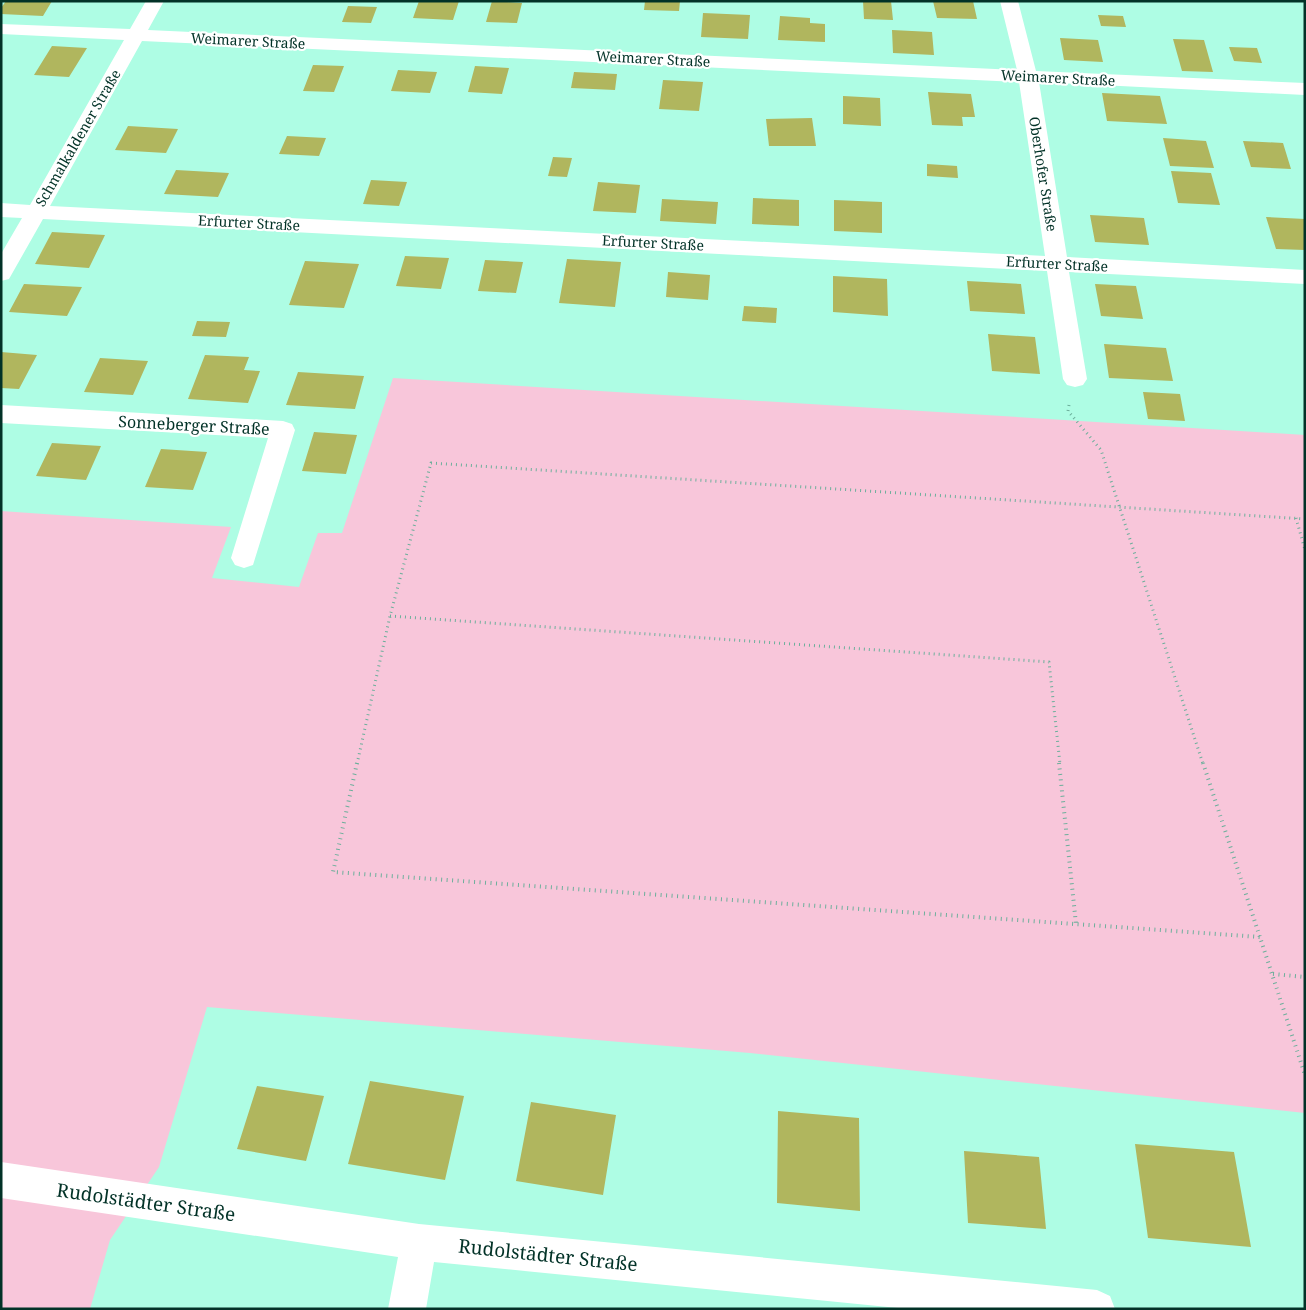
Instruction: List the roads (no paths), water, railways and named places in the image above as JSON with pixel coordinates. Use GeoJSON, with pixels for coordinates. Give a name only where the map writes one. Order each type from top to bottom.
{"type":"FeatureCollection","features":[{"type":"Feature","properties":{"kind":"street","name":"Schmalkaldener Straße"},"geometry":{"type":"LineString","coordinates":[[1,274],[155,1]]}},
{"type":"Feature","properties":{"kind":"street","name":"Oberhofer Straße"},"geometry":{"type":"LineString","coordinates":[[1009,1],[1028,76],[1075,379]]}},
{"type":"Feature","properties":{"kind":"street","name":"Weimarer Straße"},"geometry":{"type":"LineString","coordinates":[[1,29],[1305,89]]}},
{"type":"Feature","properties":{"kind":"street","name":"Erfurter Straße"},"geometry":{"type":"LineString","coordinates":[[1,210],[1305,277]]}},
{"type":"Feature","properties":{"kind":"street","name":"Sonneberger Straße"},"geometry":{"type":"LineString","coordinates":[[1,414],[283,430],[244,558]]}},
{"type":"Feature","properties":{"kind":"street","name":"Rudolstädter Straße"},"geometry":{"type":"LineString","coordinates":[[1,1180],[419,1242],[1097,1309]]}},
{"type":"Feature","properties":{"kind":"street"},"geometry":{"type":"LineString","coordinates":[[407,1309],[419,1242]]}}]}
